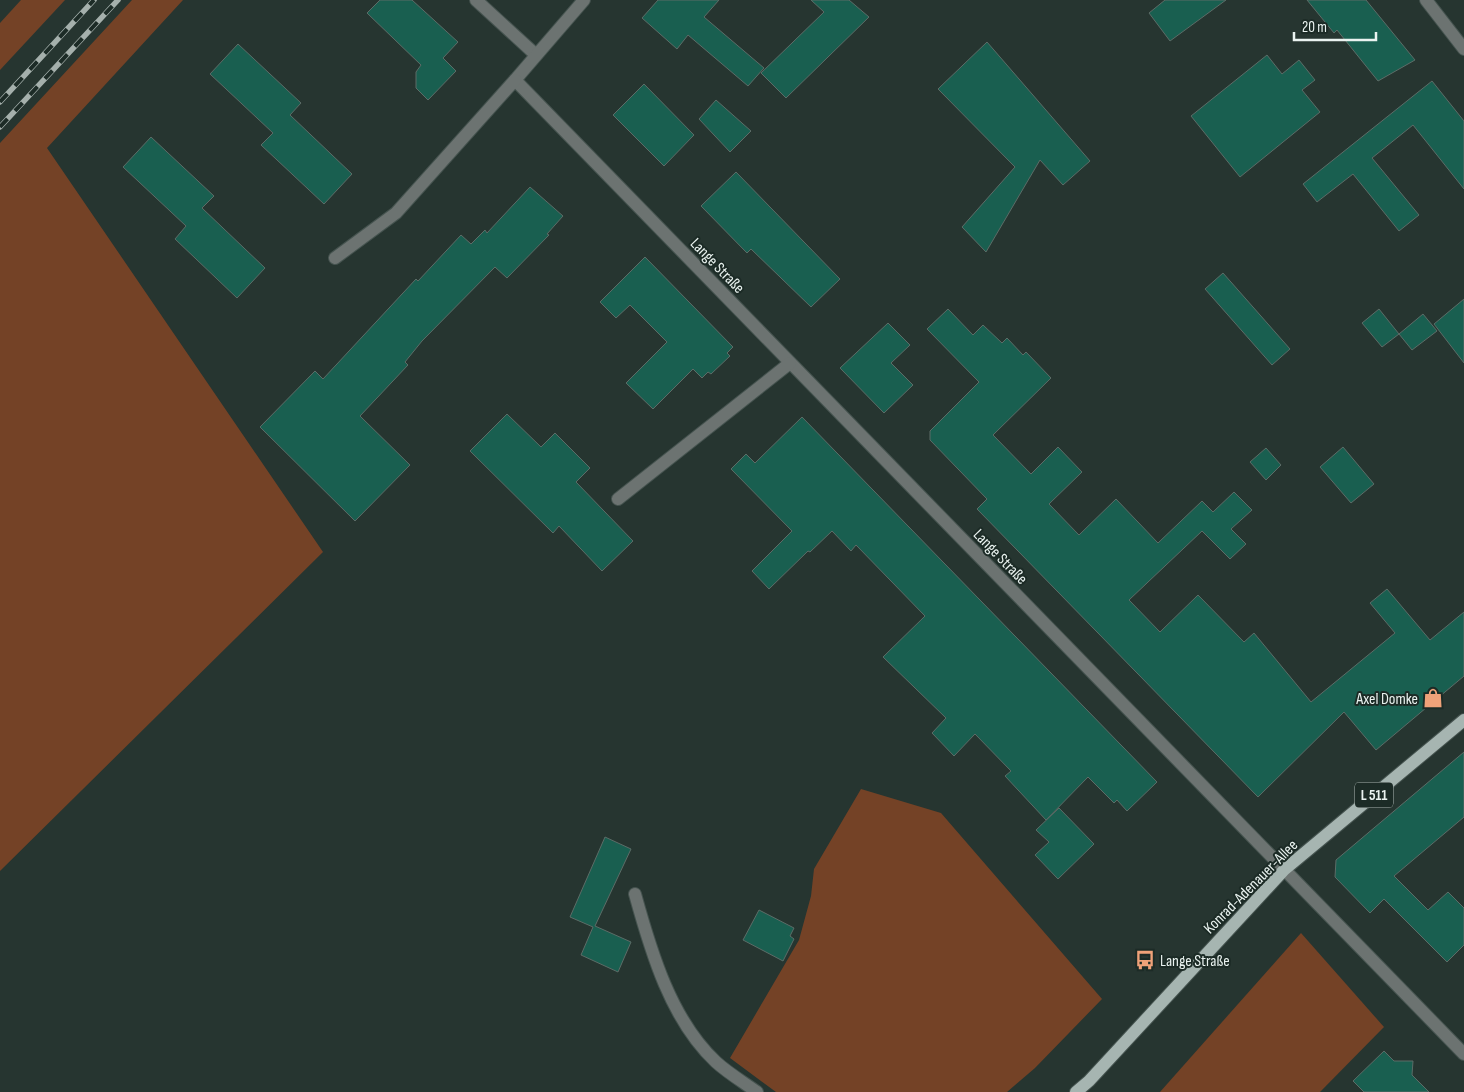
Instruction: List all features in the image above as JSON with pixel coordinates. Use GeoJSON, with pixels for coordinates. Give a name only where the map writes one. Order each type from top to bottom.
{"type":"FeatureCollection","features":[{"type":"Feature","properties":{"kind":"main road","name":"Konrad-Adenauer-Allee"},"geometry":{"type":"LineString","coordinates":[[1076,1092],[1089,1081],[1284,870],[1464,720]]}},
{"type":"Feature","properties":{"kind":"street"},"geometry":{"type":"LineString","coordinates":[[476,0],[536,55]]}},
{"type":"Feature","properties":{"kind":"street"},"geometry":{"type":"LineString","coordinates":[[336,258],[396,214],[584,0]]}},
{"type":"Feature","properties":{"kind":"street"},"geometry":{"type":"LineString","coordinates":[[1426,0],[1464,49]]}},
{"type":"Feature","properties":{"kind":"street","name":"Lange Straße"},"geometry":{"type":"LineString","coordinates":[[515,80],[1464,1054]]}},
{"type":"Feature","properties":{"kind":"street"},"geometry":{"type":"LineString","coordinates":[[618,499],[790,362]]}},
{"type":"Feature","properties":{"kind":"street"},"geometry":{"type":"LineString","coordinates":[[635,894],[652,956],[682,1019],[716,1062],[756,1092]]}},
{"type":"Feature","properties":{"kind":"shaded area"},"geometry":{"type":"Polygon","coordinates":[[[21,0],[65,0],[0,70],[0,23],[21,0]]]}},
{"type":"Feature","properties":{"kind":"shaded area"},"geometry":{"type":"Polygon","coordinates":[[[132,0],[183,0],[47,148],[323,552],[0,871],[0,143],[132,0]]]}},
{"type":"Feature","properties":{"kind":"shaded area"},"geometry":{"type":"Polygon","coordinates":[[[861,789],[941,813],[1102,999],[1035,1068],[1007,1092],[776,1092],[730,1058],[799,940],[811,896],[814,869],[861,789]]]}},
{"type":"Feature","properties":{"kind":"shaded area"},"geometry":{"type":"Polygon","coordinates":[[[1301,933],[1384,1027],[1320,1092],[1160,1092],[1301,933]]]}},
{"type":"Feature","properties":{"kind":"building"},"geometry":{"type":"Polygon","coordinates":[[[380,0],[412,0],[458,42],[443,58],[456,71],[428,100],[416,88],[416,72],[421,65],[367,13],[380,0]]]}},
{"type":"Feature","properties":{"kind":"building"},"geometry":{"type":"Polygon","coordinates":[[[658,0],[719,0],[704,17],[764,68],[748,86],[688,35],[677,49],[642,18],[658,0]]]}},
{"type":"Feature","properties":{"kind":"building"},"geometry":{"type":"Polygon","coordinates":[[[811,0],[849,0],[869,17],[786,98],[761,73],[824,12],[811,0]]]}},
{"type":"Feature","properties":{"kind":"building"},"geometry":{"type":"Polygon","coordinates":[[[1165,0],[1226,0],[1170,41],[1149,13],[1165,0]]]}},
{"type":"Feature","properties":{"kind":"building"},"geometry":{"type":"Polygon","coordinates":[[[1307,0],[1366,0],[1415,60],[1378,81],[1337,30],[1334,33],[1307,0]]]}},
{"type":"Feature","properties":{"kind":"building"},"geometry":{"type":"Polygon","coordinates":[[[987,42],[1090,161],[1063,185],[1040,160],[986,252],[962,227],[1015,167],[938,89],[987,42]]]}},
{"type":"Feature","properties":{"kind":"building"},"geometry":{"type":"Polygon","coordinates":[[[238,44],[301,103],[290,115],[352,174],[324,204],[261,145],[273,133],[210,74],[238,44]]]}},
{"type":"Feature","properties":{"kind":"building"},"geometry":{"type":"Polygon","coordinates":[[[1267,55],[1282,74],[1299,60],[1315,80],[1302,90],[1320,112],[1240,177],[1191,116],[1267,55]]]}},
{"type":"Feature","properties":{"kind":"building"},"geometry":{"type":"Polygon","coordinates":[[[1432,81],[1464,121],[1464,189],[1413,125],[1372,158],[1419,215],[1399,231],[1353,174],[1317,202],[1303,184],[1432,81]]]}},
{"type":"Feature","properties":{"kind":"building"},"geometry":{"type":"Polygon","coordinates":[[[644,84],[694,135],[664,166],[613,115],[644,84]]]}},
{"type":"Feature","properties":{"kind":"building"},"geometry":{"type":"Polygon","coordinates":[[[716,100],[751,131],[730,152],[699,119],[716,100]]]}},
{"type":"Feature","properties":{"kind":"building"},"geometry":{"type":"Polygon","coordinates":[[[151,137],[214,196],[202,208],[265,268],[237,298],[175,239],[186,226],[123,167],[151,137]]]}},
{"type":"Feature","properties":{"kind":"building"},"geometry":{"type":"Polygon","coordinates":[[[736,172],[840,279],[811,307],[751,249],[747,253],[701,206],[736,172]]]}},
{"type":"Feature","properties":{"kind":"building"},"geometry":{"type":"Polygon","coordinates":[[[530,187],[563,216],[547,234],[549,235],[507,278],[495,267],[422,341],[405,362],[408,365],[360,416],[410,465],[355,521],[260,427],[315,371],[323,379],[416,279],[418,281],[461,235],[471,244],[485,230],[487,233],[530,187]]]}},
{"type":"Feature","properties":{"kind":"building"},"geometry":{"type":"Polygon","coordinates":[[[645,257],[733,347],[727,353],[730,356],[711,374],[708,372],[702,378],[693,369],[653,409],[626,383],[667,342],[630,305],[616,318],[600,302],[645,257]]]}},
{"type":"Feature","properties":{"kind":"building"},"geometry":{"type":"Polygon","coordinates":[[[1223,273],[1290,349],[1272,365],[1205,289],[1223,273]]]}},
{"type":"Feature","properties":{"kind":"building"},"geometry":{"type":"Polygon","coordinates":[[[1464,299],[1464,363],[1434,324],[1464,299]]]}},
{"type":"Feature","properties":{"kind":"building"},"geometry":{"type":"Polygon","coordinates":[[[948,309],[973,335],[983,325],[1002,343],[1007,338],[1023,355],[1026,352],[1051,378],[993,435],[1031,474],[1058,447],[1082,472],[1049,504],[1079,535],[1116,499],[1158,543],[1202,501],[1213,512],[1234,492],[1252,510],[1231,529],[1246,544],[1230,559],[1202,531],[1129,600],[1160,632],[1198,595],[1244,642],[1254,633],[1311,702],[1395,633],[1370,603],[1387,589],[1430,640],[1464,612],[1464,676],[1376,750],[1344,712],[1258,797],[977,509],[987,499],[930,440],[930,431],[979,382],[927,329],[948,309]]]}},
{"type":"Feature","properties":{"kind":"building"},"geometry":{"type":"Polygon","coordinates":[[[1379,309],[1399,334],[1382,347],[1362,323],[1379,309]]]}},
{"type":"Feature","properties":{"kind":"building"},"geometry":{"type":"Polygon","coordinates":[[[1423,314],[1437,331],[1412,350],[1399,334],[1423,314]]]}},
{"type":"Feature","properties":{"kind":"building"},"geometry":{"type":"Polygon","coordinates":[[[888,323],[910,345],[891,363],[913,385],[884,413],[840,368],[888,323]]]}},
{"type":"Feature","properties":{"kind":"building"},"geometry":{"type":"Polygon","coordinates":[[[507,414],[541,447],[555,433],[590,468],[576,482],[633,541],[602,571],[559,526],[553,533],[470,451],[507,414]]]}},
{"type":"Feature","properties":{"kind":"building"},"geometry":{"type":"Polygon","coordinates":[[[802,417],[1157,782],[1127,811],[1117,800],[1114,803],[1088,777],[1046,820],[1005,776],[1011,771],[975,734],[954,756],[932,733],[946,718],[883,657],[925,616],[856,545],[851,551],[832,531],[810,552],[808,551],[769,589],[752,571],[792,531],[731,469],[746,454],[755,463],[802,417]]]}},
{"type":"Feature","properties":{"kind":"building"},"geometry":{"type":"Polygon","coordinates":[[[1343,447],[1374,484],[1351,503],[1320,467],[1343,447]]]}},
{"type":"Feature","properties":{"kind":"building"},"geometry":{"type":"Polygon","coordinates":[[[1266,448],[1281,465],[1266,480],[1250,462],[1266,448]]]}},
{"type":"Feature","properties":{"kind":"building"},"geometry":{"type":"Polygon","coordinates":[[[1464,752],[1464,817],[1394,876],[1428,910],[1448,892],[1464,908],[1464,945],[1447,962],[1384,899],[1370,913],[1335,877],[1336,860],[1464,752]]]}},
{"type":"Feature","properties":{"kind":"building"},"geometry":{"type":"Polygon","coordinates":[[[1059,808],[1094,844],[1058,879],[1035,855],[1049,842],[1036,830],[1059,808]]]}},
{"type":"Feature","properties":{"kind":"building"},"geometry":{"type":"Polygon","coordinates":[[[605,837],[631,849],[595,926],[631,942],[618,972],[581,955],[593,927],[570,917],[605,837]]]}},
{"type":"Feature","properties":{"kind":"building"},"geometry":{"type":"Polygon","coordinates":[[[759,910],[794,928],[790,936],[794,939],[783,961],[743,940],[759,910]]]}},
{"type":"Feature","properties":{"kind":"building"},"geometry":{"type":"Polygon","coordinates":[[[1384,1051],[1394,1061],[1413,1061],[1412,1075],[1429,1092],[1364,1092],[1353,1081],[1384,1051]]]}},
{"type":"Feature","properties":{"kind":"railway"},"geometry":{"type":"LineString","coordinates":[[0,102],[94,0]]}},
{"type":"Feature","properties":{"kind":"railway"},"geometry":{"type":"LineString","coordinates":[[0,127],[118,0]]}},
{"type":"Feature","properties":{"kind":"place","name":"Axel Domke"},"geometry":{"type":"Point","coordinates":[1433,698]}},
{"type":"Feature","properties":{"kind":"place","name":"Lange Straße"},"geometry":{"type":"Point","coordinates":[1145,960]}}]}
